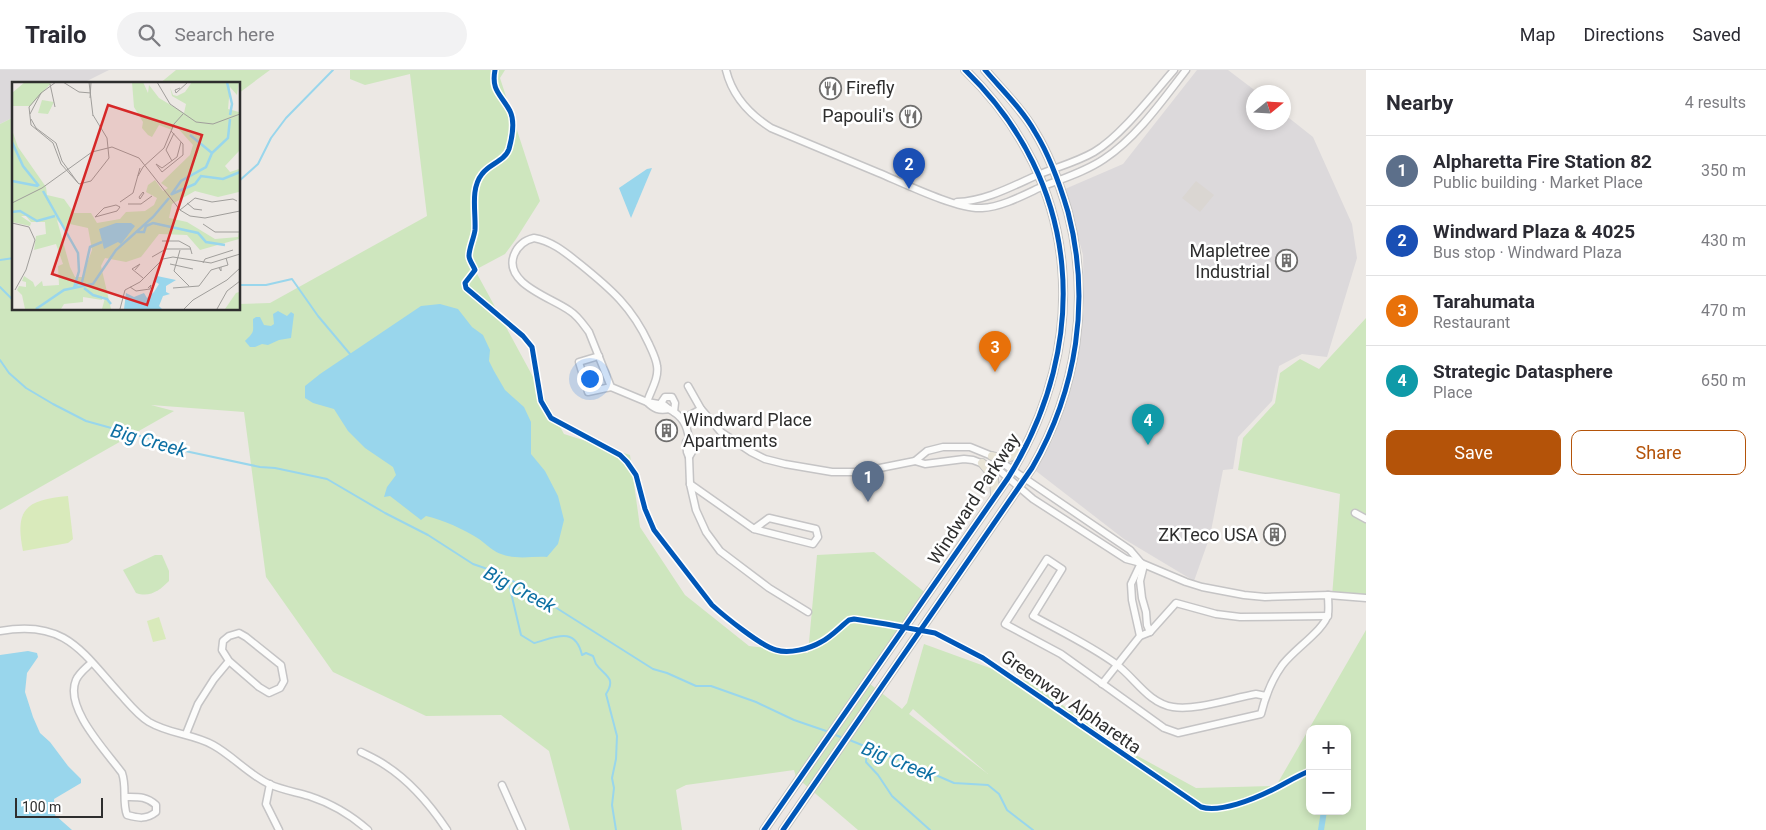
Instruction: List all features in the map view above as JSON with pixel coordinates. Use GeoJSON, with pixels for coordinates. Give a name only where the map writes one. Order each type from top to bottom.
{"type":"FeatureCollection","features":[{"type":"Feature","properties":{"kind":"main road","name":"Windward Parkway"},"geometry":{"type":"LineString","coordinates":[[764,830],[1008,478],[1026,446],[1044,405],[1050,383],[1056,359],[1064,304],[1064,276],[1058,234],[1044,186],[1024,144],[1006,116],[986,91],[965,70]]}},
{"type":"Feature","properties":{"kind":"main road","name":"Windward Parkway"},"geometry":{"type":"LineString","coordinates":[[783,830],[1025,479],[1049,435],[1070,377],[1079,310],[1077,258],[1073,233],[1058,180],[1036,133],[985,70]]}},
{"type":"Feature","properties":{"kind":"main road"},"geometry":{"type":"LineString","coordinates":[[992,456],[1002,459],[1008,458],[1026,446]]}},
{"type":"Feature","properties":{"kind":"main road"},"geometry":{"type":"LineString","coordinates":[[982,463],[994,478],[995,495]]}},
{"type":"Feature","properties":{"kind":"street"},"geometry":{"type":"LineString","coordinates":[[726,70],[734,91],[747,110],[770,128],[910,186],[972,208],[1001,204],[1104,159],[1121,146],[1151,115],[1186,70]]}},
{"type":"Feature","properties":{"kind":"street"},"geometry":{"type":"LineString","coordinates":[[952,202],[974,200],[1002,191],[1053,168],[1094,153],[1128,122],[1174,70]]}},
{"type":"Feature","properties":{"kind":"street"},"geometry":{"type":"LineString","coordinates":[[611,386],[589,332],[573,313],[530,288],[516,274],[513,258],[520,246],[527,240],[534,238],[543,239],[563,250],[613,290],[630,310],[646,337],[657,366],[657,374],[647,402]]}},
{"type":"Feature","properties":{"kind":"street"},"geometry":{"type":"LineString","coordinates":[[599,356],[579,362],[588,392],[611,386],[647,402],[659,406],[664,404],[682,419],[692,442],[689,448],[690,484],[696,510],[706,532],[720,551],[769,588],[808,612]]}},
{"type":"Feature","properties":{"kind":"street"},"geometry":{"type":"LineString","coordinates":[[688,386],[701,409],[721,432],[751,452],[765,459],[785,464],[848,473],[871,471],[915,461],[927,451],[955,446],[970,447],[992,456],[1130,550],[1142,564],[1140,581],[1146,612],[1146,625],[1150,632]]}},
{"type":"Feature","properties":{"kind":"street"},"geometry":{"type":"LineString","coordinates":[[659,406],[665,397],[672,397],[675,403],[672,410]]}},
{"type":"Feature","properties":{"kind":"street"},"geometry":{"type":"LineString","coordinates":[[682,419],[701,409]]}},
{"type":"Feature","properties":{"kind":"street"},"geometry":{"type":"LineString","coordinates":[[915,461],[926,464],[964,459],[982,463],[999,470],[1033,499],[1126,560],[1142,564],[1186,582],[1211,589],[1265,597],[1328,595],[1366,598]]}},
{"type":"Feature","properties":{"kind":"street"},"geometry":{"type":"LineString","coordinates":[[690,484],[754,529],[813,544],[818,537],[816,529],[769,518],[754,529]]}},
{"type":"Feature","properties":{"kind":"street"},"geometry":{"type":"LineString","coordinates":[[1355,513],[1366,519]]}},
{"type":"Feature","properties":{"kind":"street"},"geometry":{"type":"LineString","coordinates":[[1095,540],[1101,530]]}},
{"type":"Feature","properties":{"kind":"street"},"geometry":{"type":"LineString","coordinates":[[1266,696],[1256,694],[1185,708],[1171,707],[1152,699],[1117,665],[1032,616],[1062,569],[1047,559],[1004,624],[1061,654],[1164,728],[1178,733],[1261,714],[1266,696],[1281,666],[1298,647],[1318,630],[1328,616],[1328,595]]}},
{"type":"Feature","properties":{"kind":"street"},"geometry":{"type":"LineString","coordinates":[[1140,636],[1132,600],[1131,584],[1142,564]]}},
{"type":"Feature","properties":{"kind":"street"},"geometry":{"type":"LineString","coordinates":[[1131,584],[1140,581]]}},
{"type":"Feature","properties":{"kind":"street"},"geometry":{"type":"LineString","coordinates":[[1102,684],[1140,636],[1150,632],[1176,603],[1216,614],[1240,617],[1328,616]]}},
{"type":"Feature","properties":{"kind":"street"},"geometry":{"type":"LineString","coordinates":[[0,631],[29,628],[49,631],[70,641],[142,716],[167,730],[186,734],[212,744],[251,773],[270,784],[327,803],[347,814],[368,830]]}},
{"type":"Feature","properties":{"kind":"street"},"geometry":{"type":"LineString","coordinates":[[239,633],[280,665],[284,681],[280,688],[269,693],[229,661],[222,650],[223,642],[230,636],[239,633]]}},
{"type":"Feature","properties":{"kind":"street"},"geometry":{"type":"LineString","coordinates":[[186,734],[198,704],[229,661]]}},
{"type":"Feature","properties":{"kind":"street"},"geometry":{"type":"LineString","coordinates":[[91,663],[76,679],[74,688],[79,715],[122,773],[125,781],[124,809],[127,815],[140,819],[151,816],[156,812],[156,805],[150,799],[144,797],[125,797]]}},
{"type":"Feature","properties":{"kind":"street"},"geometry":{"type":"LineString","coordinates":[[361,752],[399,775],[423,799],[447,830]]}},
{"type":"Feature","properties":{"kind":"street"},"geometry":{"type":"LineString","coordinates":[[270,784],[266,804],[279,830]]}},
{"type":"Feature","properties":{"kind":"street"},"geometry":{"type":"LineString","coordinates":[[502,785],[522,830]]}},
{"type":"Feature","properties":{"kind":"shaded area"},"geometry":{"type":"Polygon","coordinates":[[[0,70],[109,70],[85,82],[12,82],[12,118],[0,124],[0,70]]]}},
{"type":"Feature","properties":{"kind":"shaded area"},"geometry":{"type":"Polygon","coordinates":[[[1197,70],[1228,70],[1248,85],[1246,85],[1246,130],[1291,130],[1291,120],[1313,137],[1352,224],[1357,258],[1327,357],[1302,354],[1279,366],[1272,401],[1238,437],[1233,469],[1223,470],[1210,536],[1194,581],[1124,539],[1036,471],[1053,439],[1071,386],[1084,310],[1083,255],[1065,189],[1123,164],[1197,70]]]}},
{"type":"Feature","properties":{"kind":"shaded area"},"geometry":{"type":"Polygon","coordinates":[[[1196,181],[1214,195],[1200,212],[1182,198],[1196,181]]]}},
{"type":"Feature","properties":{"kind":"green space"},"geometry":{"type":"Polygon","coordinates":[[[176,70],[270,70],[240,92],[240,82],[161,82],[176,70]]]}},
{"type":"Feature","properties":{"kind":"green space"},"geometry":{"type":"Polygon","coordinates":[[[350,70],[505,70],[500,78],[540,201],[505,254],[475,270],[564,434],[630,455],[640,527],[685,595],[749,646],[808,653],[817,555],[874,552],[927,594],[865,680],[902,709],[907,703],[924,644],[1034,684],[1114,743],[1196,788],[1276,786],[1306,734],[1306,815],[1351,815],[1351,725],[1311,725],[1366,630],[1366,830],[858,830],[796,777],[794,770],[686,785],[676,790],[682,830],[570,830],[549,751],[501,715],[426,716],[333,672],[266,577],[244,412],[151,405],[174,411],[0,510],[0,124],[12,118],[12,310],[240,310],[240,304],[270,303],[427,216],[410,74],[365,85],[350,79],[350,70]],[[913,709],[909,714],[988,774],[913,709]]]}},
{"type":"Feature","properties":{"kind":"green space"},"geometry":{"type":"Polygon","coordinates":[[[1366,318],[1366,601],[1332,597],[1340,494],[1238,470],[1243,438],[1275,403],[1280,373],[1300,359],[1319,369],[1366,318]]]}},
{"type":"Feature","properties":{"kind":"green space"},"geometry":{"type":"Polygon","coordinates":[[[68,496],[73,539],[68,543],[23,551],[21,524],[27,509],[43,500],[68,496]]]}},
{"type":"Feature","properties":{"kind":"green space"},"geometry":{"type":"Polygon","coordinates":[[[155,555],[162,555],[169,571],[169,581],[150,594],[136,593],[123,570],[155,555]]]}},
{"type":"Feature","properties":{"kind":"green space"},"geometry":{"type":"Polygon","coordinates":[[[159,617],[166,639],[153,642],[147,621],[159,617]]]}},
{"type":"Feature","properties":{"kind":"water"},"geometry":{"type":"Polygon","coordinates":[[[652,168],[631,218],[619,188],[647,169],[652,168]]]}},
{"type":"Feature","properties":{"kind":"water"},"geometry":{"type":"Polygon","coordinates":[[[440,304],[458,309],[472,327],[483,335],[490,350],[489,361],[494,371],[505,390],[524,407],[531,422],[531,454],[545,471],[558,496],[564,520],[558,544],[547,557],[519,557],[501,554],[460,528],[426,516],[421,520],[390,496],[384,497],[387,487],[396,475],[393,467],[365,448],[348,431],[334,409],[313,403],[305,398],[305,386],[320,374],[421,306],[440,304]]]}},
{"type":"Feature","properties":{"kind":"water"},"geometry":{"type":"Polygon","coordinates":[[[278,311],[287,316],[291,312],[294,314],[291,338],[279,340],[268,345],[262,344],[250,347],[245,341],[253,332],[253,319],[260,317],[264,325],[271,326],[274,324],[273,314],[278,311]]]}},
{"type":"Feature","properties":{"kind":"water"},"geometry":{"type":"Polygon","coordinates":[[[28,651],[37,653],[38,657],[27,673],[25,692],[33,717],[40,733],[81,779],[81,783],[54,799],[55,815],[72,830],[0,830],[0,655],[28,651]]]}},
{"type":"Feature","properties":{"kind":"waterway"},"geometry":{"type":"LineString","coordinates":[[240,180],[258,164],[271,138],[286,118],[333,70]]}},
{"type":"Feature","properties":{"kind":"waterway"},"geometry":{"type":"LineString","coordinates":[[0,260],[12,258]]}},
{"type":"Feature","properties":{"kind":"waterway"},"geometry":{"type":"LineString","coordinates":[[240,285],[266,285],[292,279],[318,316],[350,354]]}},
{"type":"Feature","properties":{"kind":"waterway"},"geometry":{"type":"LineString","coordinates":[[0,287],[12,299]]}},
{"type":"Feature","properties":{"kind":"waterway","name":"Big Creek"},"geometry":{"type":"LineString","coordinates":[[0,360],[9,373],[26,388],[86,421],[169,444],[185,451],[327,479],[385,513],[428,535],[473,564],[499,573],[653,669],[696,686],[711,686],[756,702],[794,720],[829,732]]}},
{"type":"Feature","properties":{"kind":"waterway"},"geometry":{"type":"LineString","coordinates":[[508,580],[521,635],[534,643],[556,637],[569,637],[579,646],[582,655],[586,653],[593,656],[596,664],[610,680],[606,694],[617,736],[616,759],[612,778],[614,788],[612,805],[616,830]]}},
{"type":"Feature","properties":{"kind":"waterway","name":"Big Creek"},"geometry":{"type":"LineString","coordinates":[[833,734],[843,738]]}},
{"type":"Feature","properties":{"kind":"waterway","name":"Big Creek"},"geometry":{"type":"LineString","coordinates":[[847,739],[954,783],[988,785],[999,794],[1007,810],[1033,830]]}},
{"type":"Feature","properties":{"kind":"waterway"},"geometry":{"type":"LineString","coordinates":[[867,747],[866,762],[878,775],[892,796],[930,830]]}},
{"type":"Feature","properties":{"kind":"waterway"},"geometry":{"type":"LineString","coordinates":[[1321,830],[1323,815]]}},
{"type":"Feature","properties":{"kind":"cycle path","name":"Greenway Alpharetta"},"geometry":{"type":"LineString","coordinates":[[495,70],[494,83],[512,115],[512,135],[509,149],[504,157],[485,171],[478,180],[474,201],[475,230],[469,256],[475,270],[465,283],[466,288],[523,336],[532,347],[541,401],[551,418],[620,455],[627,462],[636,475],[645,509],[654,530],[712,605],[761,643],[781,651],[805,649],[816,645],[849,620],[854,619],[935,633],[983,658],[1201,807],[1227,807],[1247,801],[1306,773]]}},
{"type":"Feature","properties":{"kind":"cycle path"},"geometry":{"type":"LineString","coordinates":[[764,830],[1008,478],[1035,426],[1053,373],[1062,319],[1062,265],[1052,213],[1033,162],[1004,114],[965,70]]}},
{"type":"Feature","properties":{"kind":"cycle path"},"geometry":{"type":"LineString","coordinates":[[783,830],[1032,468],[1060,407],[1069,376],[1079,311],[1075,245],[1068,212],[1062,191],[1040,141],[1024,115],[985,70]]}},
{"type":"Feature","properties":{"kind":"place","name":"Firefly"},"geometry":{"type":"Point","coordinates":[830,88]}},
{"type":"Feature","properties":{"kind":"place","name":"Papouli's"},"geometry":{"type":"Point","coordinates":[910,116]}},
{"type":"Feature","properties":{"kind":"place","name":"Windward Plaza & 4025"},"geometry":{"type":"Point","coordinates":[909,189]}},
{"type":"Feature","properties":{"kind":"place","name":"Mapletree Industrial"},"geometry":{"type":"Point","coordinates":[1286,261]}},
{"type":"Feature","properties":{"kind":"place","name":"Tarahumata"},"geometry":{"type":"Point","coordinates":[995,372]}},
{"type":"Feature","properties":{"kind":"place","name":"Windward Place Apartments"},"geometry":{"type":"Point","coordinates":[667,430]}},
{"type":"Feature","properties":{"kind":"place","name":"Strategic Datasphere"},"geometry":{"type":"Point","coordinates":[1148,445]}},
{"type":"Feature","properties":{"kind":"place","name":"Alpharetta Fire Station 82"},"geometry":{"type":"Point","coordinates":[868,502]}},
{"type":"Feature","properties":{"kind":"place","name":"ZKTeco USA"},"geometry":{"type":"Point","coordinates":[1274,535]}}]}
